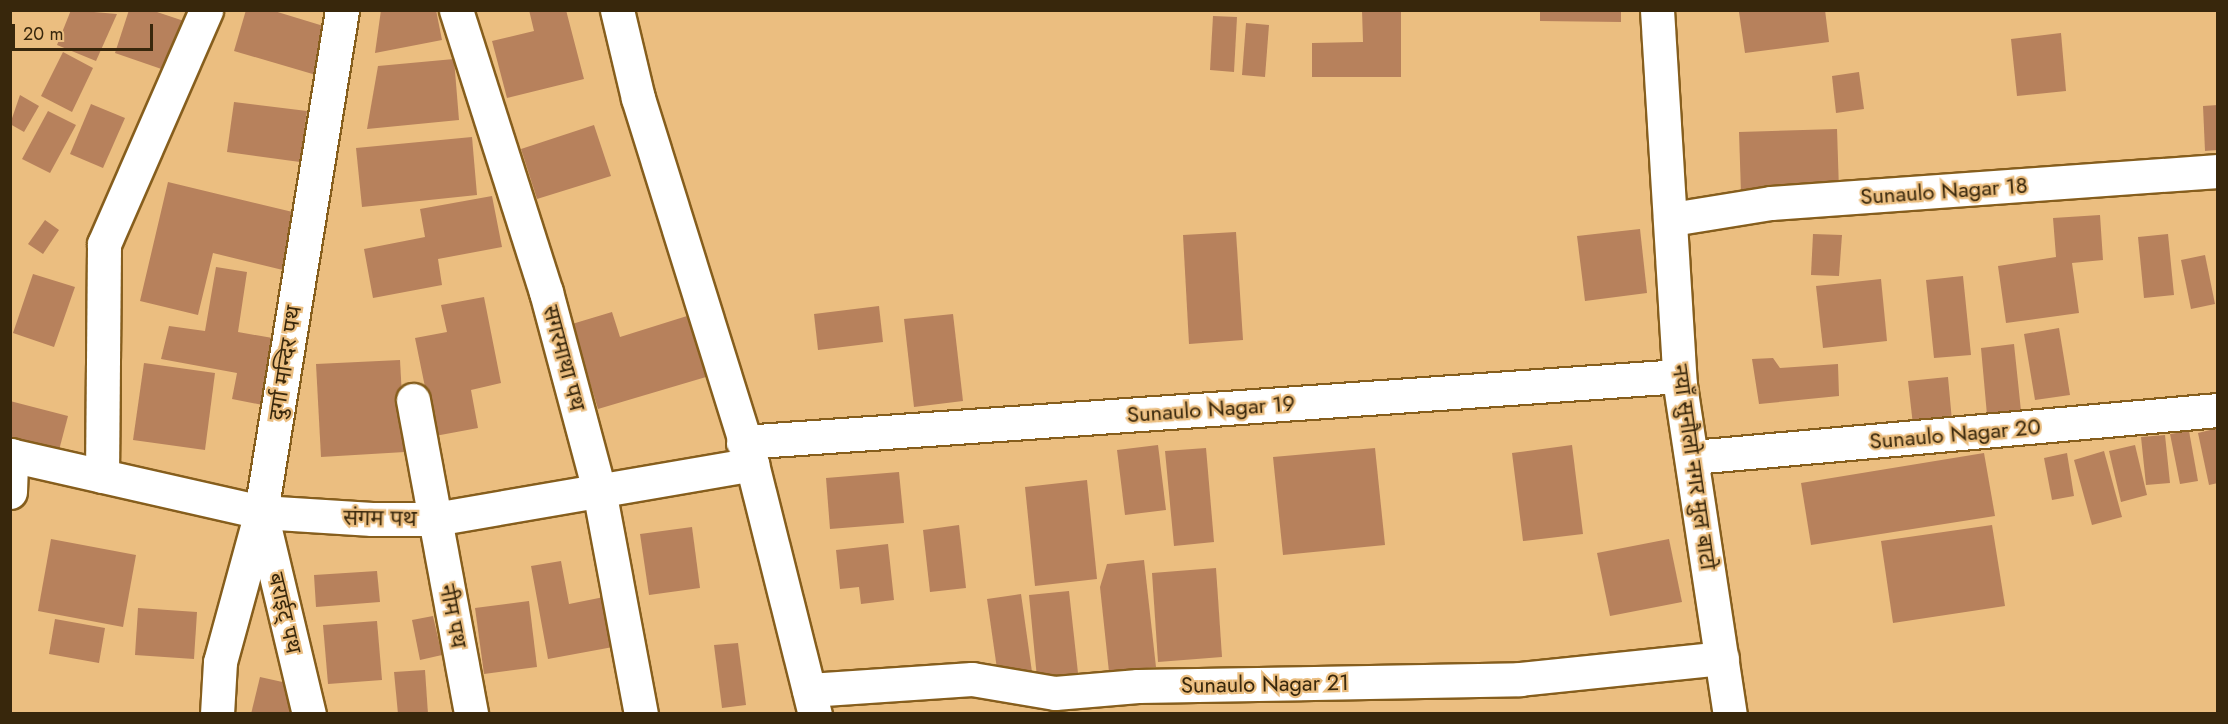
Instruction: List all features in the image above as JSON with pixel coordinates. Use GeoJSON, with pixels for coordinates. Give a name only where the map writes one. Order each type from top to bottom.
{"type":"FeatureCollection","features":[{"type":"Feature","properties":{"kind":"street"},"geometry":{"type":"LineString","coordinates":[[102,476],[105,244],[206,10]]}},
{"type":"Feature","properties":{"kind":"street","name":"दुर्गा मन्दिर पथ"},"geometry":{"type":"LineString","coordinates":[[217,714],[220,662],[261,512],[342,10]]}},
{"type":"Feature","properties":{"kind":"street","name":"सगरमाथा पथ"},"geometry":{"type":"LineString","coordinates":[[456,10],[546,292],[599,490],[641,714]]}},
{"type":"Feature","properties":{"kind":"street"},"geometry":{"type":"LineString","coordinates":[[617,10],[638,98],[748,453],[812,702]]}},
{"type":"Feature","properties":{"kind":"street","name":"नयाँ सुनौलो नगर मुल बाटो"},"geometry":{"type":"LineString","coordinates":[[1657,10],[1672,219],[1679,376],[1730,714]]}},
{"type":"Feature","properties":{"kind":"street","name":"Sunaulo Nagar 18"},"geometry":{"type":"LineString","coordinates":[[1672,219],[1771,203],[2217,171]]}},
{"type":"Feature","properties":{"kind":"street","name":"Sunaulo Nagar 19"},"geometry":{"type":"LineString","coordinates":[[748,453],[1679,376]]}},
{"type":"Feature","properties":{"kind":"street","name":"नीम पथ"},"geometry":{"type":"LineString","coordinates":[[413,400],[471,714]]}},
{"type":"Feature","properties":{"kind":"street","name":"Sunaulo Nagar 20"},"geometry":{"type":"LineString","coordinates":[[1693,457],[2217,410]]}},
{"type":"Feature","properties":{"kind":"street","name":"संगम पथ"},"geometry":{"type":"LineString","coordinates":[[11,455],[261,512],[435,519],[599,490],[748,453]]}},
{"type":"Feature","properties":{"kind":"street"},"geometry":{"type":"LineString","coordinates":[[10,492],[11,455]]}},
{"type":"Feature","properties":{"kind":"street","name":"बराईट् पथ"},"geometry":{"type":"LineString","coordinates":[[261,512],[309,714]]}},
{"type":"Feature","properties":{"kind":"street","name":"Sunaulo Nagar 21"},"geometry":{"type":"LineString","coordinates":[[812,702],[972,679],[1054,693],[1138,686],[1520,679],[1722,658]]}},
{"type":"Feature","properties":{"kind":"building"},"geometry":{"type":"Polygon","coordinates":[[[71,10],[117,14],[96,61],[57,45],[71,10]]]}},
{"type":"Feature","properties":{"kind":"building"},"geometry":{"type":"Polygon","coordinates":[[[129,10],[151,10],[190,23],[173,73],[115,53],[129,10]]]}},
{"type":"Feature","properties":{"kind":"building"},"geometry":{"type":"Polygon","coordinates":[[[246,10],[271,10],[330,28],[316,75],[234,51],[246,10]]]}},
{"type":"Feature","properties":{"kind":"building"},"geometry":{"type":"Polygon","coordinates":[[[381,10],[436,10],[442,40],[375,53],[381,10]]]}},
{"type":"Feature","properties":{"kind":"building"},"geometry":{"type":"Polygon","coordinates":[[[529,10],[566,10],[584,79],[507,98],[492,41],[534,31],[529,10]]]}},
{"type":"Feature","properties":{"kind":"building"},"geometry":{"type":"Polygon","coordinates":[[[1362,10],[1401,10],[1401,77],[1312,77],[1312,43],[1363,42],[1362,10]]]}},
{"type":"Feature","properties":{"kind":"building"},"geometry":{"type":"Polygon","coordinates":[[[1540,10],[1621,10],[1621,22],[1540,21],[1540,10]]]}},
{"type":"Feature","properties":{"kind":"building"},"geometry":{"type":"Polygon","coordinates":[[[1825,10],[1829,42],[1745,53],[1739,12],[1825,10]]]}},
{"type":"Feature","properties":{"kind":"building"},"geometry":{"type":"Polygon","coordinates":[[[1213,16],[1237,17],[1234,72],[1210,70],[1213,16]]]}},
{"type":"Feature","properties":{"kind":"building"},"geometry":{"type":"Polygon","coordinates":[[[1246,23],[1269,25],[1265,77],[1242,75],[1246,23]]]}},
{"type":"Feature","properties":{"kind":"building"},"geometry":{"type":"Polygon","coordinates":[[[2061,33],[2066,91],[2017,96],[2011,39],[2061,33]]]}},
{"type":"Feature","properties":{"kind":"building"},"geometry":{"type":"Polygon","coordinates":[[[63,52],[93,68],[72,112],[41,96],[63,52]]]}},
{"type":"Feature","properties":{"kind":"building"},"geometry":{"type":"Polygon","coordinates":[[[454,59],[459,120],[367,129],[378,66],[454,59]]]}},
{"type":"Feature","properties":{"kind":"building"},"geometry":{"type":"Polygon","coordinates":[[[1859,72],[1864,109],[1836,113],[1832,76],[1859,72]]]}},
{"type":"Feature","properties":{"kind":"building"},"geometry":{"type":"Polygon","coordinates":[[[20,95],[39,106],[24,132],[10,124],[20,95]]]}},
{"type":"Feature","properties":{"kind":"building"},"geometry":{"type":"Polygon","coordinates":[[[234,102],[307,111],[300,162],[227,152],[234,102]]]}},
{"type":"Feature","properties":{"kind":"building"},"geometry":{"type":"Polygon","coordinates":[[[91,104],[125,118],[103,168],[70,154],[91,104]]]}},
{"type":"Feature","properties":{"kind":"building"},"geometry":{"type":"Polygon","coordinates":[[[2218,105],[2218,150],[2205,151],[2203,106],[2218,105]]]}},
{"type":"Feature","properties":{"kind":"building"},"geometry":{"type":"Polygon","coordinates":[[[48,111],[76,125],[50,173],[22,159],[48,111]]]}},
{"type":"Feature","properties":{"kind":"building"},"geometry":{"type":"Polygon","coordinates":[[[594,125],[611,176],[537,199],[521,149],[594,125]]]}},
{"type":"Feature","properties":{"kind":"building"},"geometry":{"type":"Polygon","coordinates":[[[1837,129],[1839,190],[1741,193],[1739,132],[1837,129]]]}},
{"type":"Feature","properties":{"kind":"building"},"geometry":{"type":"Polygon","coordinates":[[[472,137],[477,195],[362,207],[356,148],[472,137]]]}},
{"type":"Feature","properties":{"kind":"building"},"geometry":{"type":"Polygon","coordinates":[[[168,182],[301,214],[287,271],[213,253],[198,315],[140,301],[168,182]]]}},
{"type":"Feature","properties":{"kind":"building"},"geometry":{"type":"Polygon","coordinates":[[[492,196],[502,247],[438,259],[442,285],[373,298],[364,249],[425,237],[420,209],[492,196]]]}},
{"type":"Feature","properties":{"kind":"building"},"geometry":{"type":"Polygon","coordinates":[[[2100,215],[2103,260],[2072,263],[2079,313],[2006,323],[1998,266],[2056,257],[2053,218],[2100,215]]]}},
{"type":"Feature","properties":{"kind":"building"},"geometry":{"type":"Polygon","coordinates":[[[45,220],[59,230],[43,254],[28,244],[45,220]]]}},
{"type":"Feature","properties":{"kind":"building"},"geometry":{"type":"Polygon","coordinates":[[[1640,229],[1647,293],[1585,301],[1577,236],[1640,229]]]}},
{"type":"Feature","properties":{"kind":"building"},"geometry":{"type":"Polygon","coordinates":[[[1236,232],[1243,340],[1189,344],[1183,235],[1236,232]]]}},
{"type":"Feature","properties":{"kind":"building"},"geometry":{"type":"Polygon","coordinates":[[[1813,234],[1842,235],[1839,276],[1811,275],[1813,234]]]}},
{"type":"Feature","properties":{"kind":"building"},"geometry":{"type":"Polygon","coordinates":[[[2168,234],[2174,295],[2144,298],[2138,237],[2168,234]]]}},
{"type":"Feature","properties":{"kind":"building"},"geometry":{"type":"Polygon","coordinates":[[[2205,255],[2215,304],[2191,309],[2181,260],[2205,255]]]}},
{"type":"Feature","properties":{"kind":"building"},"geometry":{"type":"Polygon","coordinates":[[[216,267],[247,272],[238,332],[284,340],[273,407],[232,399],[237,373],[161,359],[169,326],[205,331],[216,267]]]}},
{"type":"Feature","properties":{"kind":"building"},"geometry":{"type":"Polygon","coordinates":[[[33,274],[75,287],[54,347],[13,333],[33,274]]]}},
{"type":"Feature","properties":{"kind":"building"},"geometry":{"type":"Polygon","coordinates":[[[1963,276],[1971,355],[1934,358],[1926,280],[1963,276]]]}},
{"type":"Feature","properties":{"kind":"building"},"geometry":{"type":"Polygon","coordinates":[[[1881,279],[1887,341],[1823,348],[1816,286],[1881,279]]]}},
{"type":"Feature","properties":{"kind":"building"},"geometry":{"type":"Polygon","coordinates":[[[484,297],[501,383],[471,390],[478,428],[435,436],[415,338],[447,332],[441,305],[484,297]]]}},
{"type":"Feature","properties":{"kind":"building"},"geometry":{"type":"Polygon","coordinates":[[[879,306],[883,342],[818,350],[814,314],[879,306]]]}},
{"type":"Feature","properties":{"kind":"building"},"geometry":{"type":"Polygon","coordinates":[[[612,312],[620,337],[687,316],[706,377],[598,409],[572,324],[612,312]]]}},
{"type":"Feature","properties":{"kind":"building"},"geometry":{"type":"Polygon","coordinates":[[[953,314],[963,401],[914,407],[904,319],[953,314]]]}},
{"type":"Feature","properties":{"kind":"building"},"geometry":{"type":"Polygon","coordinates":[[[2059,328],[2070,395],[2035,400],[2024,334],[2059,328]]]}},
{"type":"Feature","properties":{"kind":"building"},"geometry":{"type":"Polygon","coordinates":[[[2014,344],[2021,411],[1987,415],[1981,348],[2014,344]]]}},
{"type":"Feature","properties":{"kind":"building"},"geometry":{"type":"Polygon","coordinates":[[[1773,358],[1780,368],[1838,364],[1839,396],[1759,404],[1752,359],[1773,358]]]}},
{"type":"Feature","properties":{"kind":"building"},"geometry":{"type":"Polygon","coordinates":[[[400,360],[405,452],[321,457],[316,364],[400,360]]]}},
{"type":"Feature","properties":{"kind":"building"},"geometry":{"type":"Polygon","coordinates":[[[144,363],[215,373],[205,450],[133,440],[144,363]]]}},
{"type":"Feature","properties":{"kind":"building"},"geometry":{"type":"Polygon","coordinates":[[[1948,377],[1952,421],[1913,425],[1908,381],[1948,377]]]}},
{"type":"Feature","properties":{"kind":"building"},"geometry":{"type":"Polygon","coordinates":[[[10,401],[68,416],[58,454],[10,442],[10,401]]]}},
{"type":"Feature","properties":{"kind":"building"},"geometry":{"type":"Polygon","coordinates":[[[2218,428],[2218,483],[2209,485],[2198,433],[2218,428]]]}},
{"type":"Feature","properties":{"kind":"building"},"geometry":{"type":"Polygon","coordinates":[[[2189,431],[2198,481],[2180,484],[2170,434],[2189,431]]]}},
{"type":"Feature","properties":{"kind":"building"},"geometry":{"type":"Polygon","coordinates":[[[2165,435],[2170,483],[2146,485],[2141,437],[2165,435]]]}},
{"type":"Feature","properties":{"kind":"building"},"geometry":{"type":"Polygon","coordinates":[[[1158,445],[1166,510],[1125,515],[1117,450],[1158,445]]]}},
{"type":"Feature","properties":{"kind":"building"},"geometry":{"type":"Polygon","coordinates":[[[1572,445],[1583,534],[1523,541],[1512,453],[1572,445]]]}},
{"type":"Feature","properties":{"kind":"building"},"geometry":{"type":"Polygon","coordinates":[[[2135,445],[2147,495],[2121,502],[2109,451],[2135,445]]]}},
{"type":"Feature","properties":{"kind":"building"},"geometry":{"type":"Polygon","coordinates":[[[1206,448],[1214,542],[1174,546],[1165,451],[1206,448]]]}},
{"type":"Feature","properties":{"kind":"building"},"geometry":{"type":"Polygon","coordinates":[[[1375,448],[1385,545],[1283,555],[1273,457],[1375,448]]]}},
{"type":"Feature","properties":{"kind":"building"},"geometry":{"type":"Polygon","coordinates":[[[2104,451],[2122,517],[2092,525],[2074,460],[2104,451]]]}},
{"type":"Feature","properties":{"kind":"building"},"geometry":{"type":"Polygon","coordinates":[[[1984,453],[1995,516],[1811,545],[1801,483],[1984,453]]]}},
{"type":"Feature","properties":{"kind":"building"},"geometry":{"type":"Polygon","coordinates":[[[2067,453],[2074,496],[2052,500],[2044,458],[2067,453]]]}},
{"type":"Feature","properties":{"kind":"building"},"geometry":{"type":"Polygon","coordinates":[[[899,472],[904,523],[830,529],[826,478],[899,472]]]}},
{"type":"Feature","properties":{"kind":"building"},"geometry":{"type":"Polygon","coordinates":[[[1087,480],[1097,579],[1035,586],[1025,487],[1087,480]]]}},
{"type":"Feature","properties":{"kind":"building"},"geometry":{"type":"Polygon","coordinates":[[[959,525],[966,588],[930,592],[923,530],[959,525]]]}},
{"type":"Feature","properties":{"kind":"building"},"geometry":{"type":"Polygon","coordinates":[[[1992,525],[2005,606],[1893,623],[1881,541],[1992,525]]]}},
{"type":"Feature","properties":{"kind":"building"},"geometry":{"type":"Polygon","coordinates":[[[692,527],[700,588],[649,595],[640,534],[692,527]]]}},
{"type":"Feature","properties":{"kind":"building"},"geometry":{"type":"Polygon","coordinates":[[[51,539],[136,555],[123,627],[38,611],[51,539]]]}},
{"type":"Feature","properties":{"kind":"building"},"geometry":{"type":"Polygon","coordinates":[[[1669,539],[1682,602],[1610,616],[1597,553],[1669,539]]]}},
{"type":"Feature","properties":{"kind":"building"},"geometry":{"type":"Polygon","coordinates":[[[888,544],[894,600],[861,604],[859,587],[840,589],[836,550],[888,544]]]}},
{"type":"Feature","properties":{"kind":"building"},"geometry":{"type":"Polygon","coordinates":[[[1144,560],[1156,667],[1109,672],[1100,587],[1107,564],[1144,560]]]}},
{"type":"Feature","properties":{"kind":"building"},"geometry":{"type":"Polygon","coordinates":[[[561,561],[569,604],[604,597],[613,647],[548,659],[531,566],[561,561]]]}},
{"type":"Feature","properties":{"kind":"building"},"geometry":{"type":"Polygon","coordinates":[[[1216,568],[1222,657],[1158,662],[1152,573],[1216,568]]]}},
{"type":"Feature","properties":{"kind":"building"},"geometry":{"type":"Polygon","coordinates":[[[377,571],[380,602],[316,607],[314,575],[377,571]]]}},
{"type":"Feature","properties":{"kind":"building"},"geometry":{"type":"Polygon","coordinates":[[[1069,591],[1078,673],[1037,678],[1029,595],[1069,591]]]}},
{"type":"Feature","properties":{"kind":"building"},"geometry":{"type":"Polygon","coordinates":[[[1021,594],[1032,672],[998,676],[987,599],[1021,594]]]}},
{"type":"Feature","properties":{"kind":"building"},"geometry":{"type":"Polygon","coordinates":[[[529,601],[537,667],[484,674],[475,608],[529,601]]]}},
{"type":"Feature","properties":{"kind":"building"},"geometry":{"type":"Polygon","coordinates":[[[138,608],[197,612],[194,659],[135,655],[138,608]]]}},
{"type":"Feature","properties":{"kind":"building"},"geometry":{"type":"Polygon","coordinates":[[[433,616],[442,655],[420,660],[412,620],[433,616]]]}},
{"type":"Feature","properties":{"kind":"building"},"geometry":{"type":"Polygon","coordinates":[[[55,619],[105,628],[99,663],[49,654],[55,619]]]}},
{"type":"Feature","properties":{"kind":"building"},"geometry":{"type":"Polygon","coordinates":[[[377,621],[382,680],[328,684],[323,625],[377,621]]]}},
{"type":"Feature","properties":{"kind":"building"},"geometry":{"type":"Polygon","coordinates":[[[738,643],[746,705],[722,708],[714,645],[738,643]]]}},
{"type":"Feature","properties":{"kind":"building"},"geometry":{"type":"Polygon","coordinates":[[[425,670],[428,714],[398,714],[394,672],[425,670]]]}},
{"type":"Feature","properties":{"kind":"building"},"geometry":{"type":"Polygon","coordinates":[[[260,677],[296,685],[289,714],[251,714],[260,677]]]}}]}
